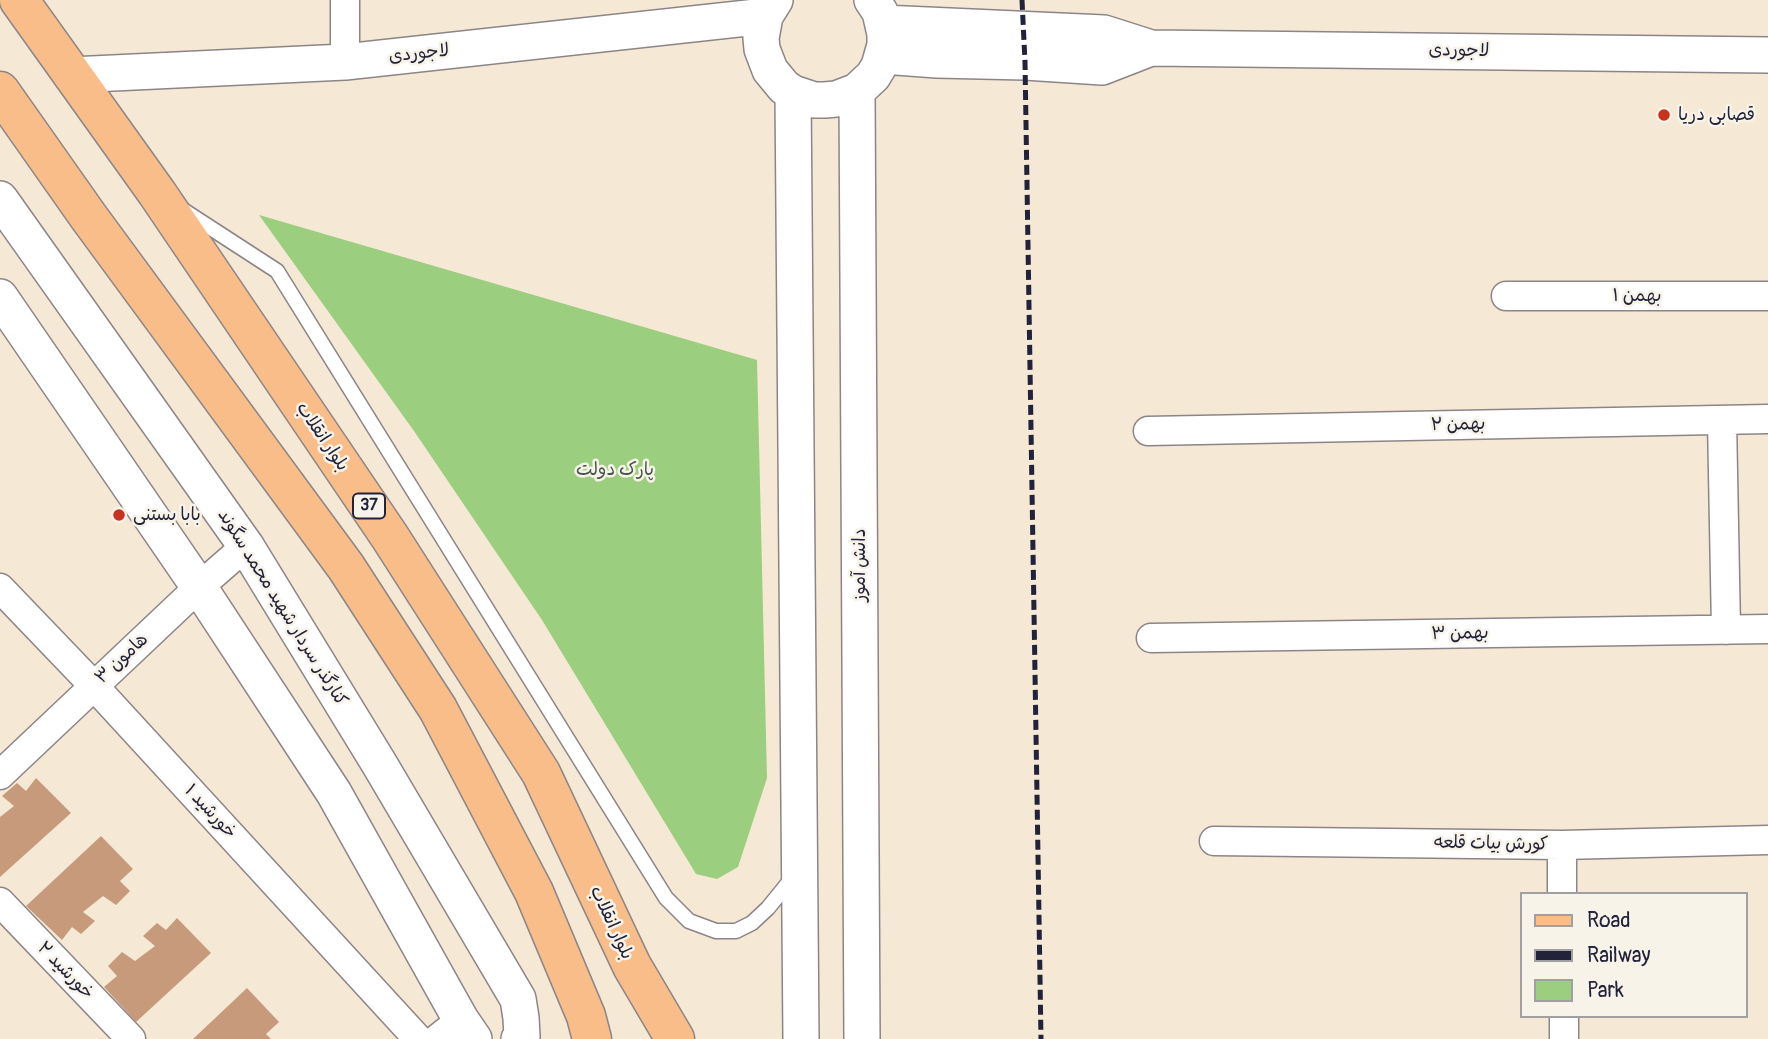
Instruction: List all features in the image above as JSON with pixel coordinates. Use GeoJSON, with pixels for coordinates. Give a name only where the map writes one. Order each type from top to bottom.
{"type":"FeatureCollection","features":[{"type":"Feature","properties":{"kind":"main road","name":"بلوار انقلاب"},"geometry":{"type":"LineString","coordinates":[[19,0],[157,192],[390,537],[541,773],[632,966],[676,1039]]}},
{"type":"Feature","properties":{"kind":"main road"},"geometry":{"type":"LineString","coordinates":[[0,91],[88,216],[346,567],[438,709],[534,892],[586,1016],[592,1039]]}},
{"type":"Feature","properties":{"kind":"street"},"geometry":{"type":"LineString","coordinates":[[345,0],[345,62]]}},
{"type":"Feature","properties":{"kind":"street","name":"لاجوردی"},"geometry":{"type":"LineString","coordinates":[[71,75],[345,62],[770,8]]}},
{"type":"Feature","properties":{"kind":"street"},"geometry":{"type":"LineString","coordinates":[[770,8],[761,38],[765,59],[776,79],[793,93],[814,100],[836,99],[857,91],[873,76],[879,26]]}},
{"type":"Feature","properties":{"kind":"street","name":"لاجوردی"},"geometry":{"type":"LineString","coordinates":[[879,26],[1104,33],[1151,48],[1768,55]]}},
{"type":"Feature","properties":{"kind":"street","name":"دانش آموز"},"geometry":{"type":"LineString","coordinates":[[857,91],[862,1039]]}},
{"type":"Feature","properties":{"kind":"street"},"geometry":{"type":"LineString","coordinates":[[793,93],[801,1039]]}},
{"type":"Feature","properties":{"kind":"street","name":"کنارگذر سردار شهید محمد سگوند"},"geometry":{"type":"LineString","coordinates":[[0,198],[246,546],[380,765],[518,999],[522,1036],[519,1039]]}},
{"type":"Feature","properties":{"kind":"street","name":"بهمن ۱"},"geometry":{"type":"LineString","coordinates":[[1506,296],[1768,296]]}},
{"type":"Feature","properties":{"kind":"street"},"geometry":{"type":"LineString","coordinates":[[0,297],[199,587],[334,793],[457,1033]]}},
{"type":"Feature","properties":{"kind":"street","name":"بهمن ۲"},"geometry":{"type":"LineString","coordinates":[[1148,431],[1768,419]]}},
{"type":"Feature","properties":{"kind":"street"},"geometry":{"type":"LineString","coordinates":[[1722,420],[1726,630]]}},
{"type":"Feature","properties":{"kind":"street","name":"هامون ۳"},"geometry":{"type":"LineString","coordinates":[[0,775],[246,546]]}},
{"type":"Feature","properties":{"kind":"street","name":"خورشید ۱"},"geometry":{"type":"LineString","coordinates":[[0,588],[94,686],[418,1039]]}},
{"type":"Feature","properties":{"kind":"street","name":"بهمن ۳"},"geometry":{"type":"LineString","coordinates":[[1151,638],[1768,629]]}},
{"type":"Feature","properties":{"kind":"street","name":"کورش بیات قلعه"},"geometry":{"type":"LineString","coordinates":[[1214,841],[1562,845],[1768,840]]}},
{"type":"Feature","properties":{"kind":"street"},"geometry":{"type":"LineString","coordinates":[[1562,845],[1562,892]]}},
{"type":"Feature","properties":{"kind":"street","name":"خورشید ۲"},"geometry":{"type":"LineString","coordinates":[[0,902],[131,1039]]}},
{"type":"Feature","properties":{"kind":"street"},"geometry":{"type":"LineString","coordinates":[[1564,1018],[1564,1039]]}},
{"type":"Feature","properties":{"kind":"lane"},"geometry":{"type":"LineString","coordinates":[[157,192],[277,271],[666,898],[690,921],[716,931],[736,931],[752,923],[768,908],[799,870]]}},
{"type":"Feature","properties":{"kind":"green space","name":"پارک دولت"},"geometry":{"type":"Polygon","coordinates":[[[259,215],[757,360],[767,778],[738,867],[717,879],[696,874],[542,620],[414,431],[259,215]]]}},
{"type":"Feature","properties":{"kind":"building"},"geometry":{"type":"Polygon","coordinates":[[[36,778],[71,813],[0,877],[0,817],[14,806],[2,796],[17,783],[26,791],[36,778]]]}},
{"type":"Feature","properties":{"kind":"building"},"geometry":{"type":"Polygon","coordinates":[[[101,836],[133,869],[120,881],[130,891],[116,905],[103,896],[83,912],[95,921],[81,934],[72,927],[62,940],[26,906],[101,836]]]}},
{"type":"Feature","properties":{"kind":"building"},"geometry":{"type":"Polygon","coordinates":[[[177,918],[211,953],[136,1022],[104,987],[117,976],[108,966],[122,952],[135,961],[155,946],[143,936],[157,923],[166,930],[177,918]]]}},
{"type":"Feature","properties":{"kind":"building"},"geometry":{"type":"Polygon","coordinates":[[[247,988],[279,1022],[266,1034],[271,1039],[193,1039],[247,988]]]}},
{"type":"Feature","properties":{"kind":"railway"},"geometry":{"type":"LineString","coordinates":[[1022,0],[1041,1039]]}},
{"type":"Feature","properties":{"kind":"place","name":"قصابی دریا"},"geometry":{"type":"Point","coordinates":[1664,115]}},
{"type":"Feature","properties":{"kind":"place","name":"بابا بستنی"},"geometry":{"type":"Point","coordinates":[119,515]}}]}
